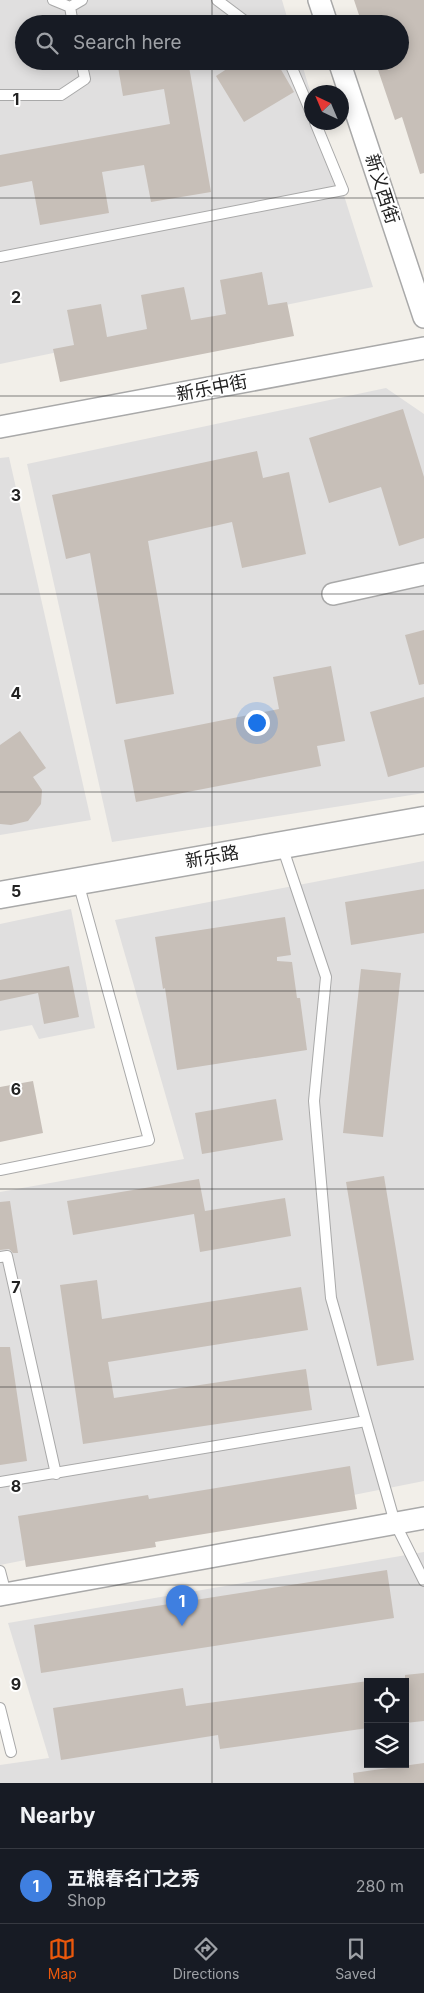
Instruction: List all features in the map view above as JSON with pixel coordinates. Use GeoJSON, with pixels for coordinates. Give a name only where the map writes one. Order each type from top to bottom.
{"type":"FeatureCollection","features":[{"type":"Feature","properties":{"kind":"street"},"geometry":{"type":"LineString","coordinates":[[319,0],[324,15]]}},
{"type":"Feature","properties":{"kind":"street","name":"新义西街"},"geometry":{"type":"LineString","coordinates":[[342,70],[424,317]]}},
{"type":"Feature","properties":{"kind":"street","name":"新乐中街"},"geometry":{"type":"LineString","coordinates":[[0,427],[424,348]]}},
{"type":"Feature","properties":{"kind":"street"},"geometry":{"type":"LineString","coordinates":[[333,594],[424,574]]}},
{"type":"Feature","properties":{"kind":"street","name":"新乐路"},"geometry":{"type":"LineString","coordinates":[[0,895],[424,820]]}},
{"type":"Feature","properties":{"kind":"street"},"geometry":{"type":"LineString","coordinates":[[3,1594],[424,1518]]}},
{"type":"Feature","properties":{"kind":"lane"},"geometry":{"type":"LineString","coordinates":[[53,0],[70,7]]}},
{"type":"Feature","properties":{"kind":"lane"},"geometry":{"type":"LineString","coordinates":[[70,7],[82,0]]}},
{"type":"Feature","properties":{"kind":"lane"},"geometry":{"type":"LineString","coordinates":[[217,0],[237,15]]}},
{"type":"Feature","properties":{"kind":"lane"},"geometry":{"type":"LineString","coordinates":[[70,7],[72,15]]}},
{"type":"Feature","properties":{"kind":"lane"},"geometry":{"type":"LineString","coordinates":[[0,96],[61,95],[85,79],[83,70]]}},
{"type":"Feature","properties":{"kind":"lane"},"geometry":{"type":"LineString","coordinates":[[293,70],[304,96]]}},
{"type":"Feature","properties":{"kind":"lane"},"geometry":{"type":"LineString","coordinates":[[0,257],[343,190],[318,130]]}},
{"type":"Feature","properties":{"kind":"lane"},"geometry":{"type":"LineString","coordinates":[[282,845],[326,977],[314,1101],[331,1298],[396,1523],[424,1581]]}},
{"type":"Feature","properties":{"kind":"lane"},"geometry":{"type":"LineString","coordinates":[[0,1170],[149,1140],[77,881]]}},
{"type":"Feature","properties":{"kind":"lane"},"geometry":{"type":"LineString","coordinates":[[0,1257],[7,1256],[56,1474]]}},
{"type":"Feature","properties":{"kind":"lane"},"geometry":{"type":"LineString","coordinates":[[0,1482],[366,1421]]}},
{"type":"Feature","properties":{"kind":"lane"},"geometry":{"type":"LineString","coordinates":[[0,1570],[3,1594]]}},
{"type":"Feature","properties":{"kind":"lane"},"geometry":{"type":"LineString","coordinates":[[0,1708],[11,1752]]}},
{"type":"Feature","properties":{"kind":"shaded area"},"geometry":{"type":"Polygon","coordinates":[[[0,0],[282,0],[286,15],[15,15],[15,70],[304,70],[308,85],[304,85],[304,130],[323,130],[373,287],[0,364],[0,0]]]}},
{"type":"Feature","properties":{"kind":"shaded area"},"geometry":{"type":"Polygon","coordinates":[[[386,388],[424,414],[424,793],[112,842],[27,464],[386,388]]]}},
{"type":"Feature","properties":{"kind":"shaded area"},"geometry":{"type":"Polygon","coordinates":[[[9,457],[91,820],[0,835],[0,458],[9,457]]]}},
{"type":"Feature","properties":{"kind":"shaded area"},"geometry":{"type":"Polygon","coordinates":[[[424,861],[424,1481],[0,1565],[0,1192],[184,1159],[115,920],[424,861]]]}},
{"type":"Feature","properties":{"kind":"shaded area"},"geometry":{"type":"Polygon","coordinates":[[[71,909],[95,1028],[39,1039],[32,1025],[0,1031],[0,924],[71,909]]]}},
{"type":"Feature","properties":{"kind":"shaded area"},"geometry":{"type":"Polygon","coordinates":[[[424,1552],[424,1783],[0,1783],[0,1765],[49,1758],[8,1623],[424,1552]]]}},
{"type":"Feature","properties":{"kind":"building"},"geometry":{"type":"Polygon","coordinates":[[[354,0],[424,0],[424,173],[420,174],[402,117],[395,120],[378,70],[409,70],[409,15],[359,15],[354,0]]]}},
{"type":"Feature","properties":{"kind":"building"},"geometry":{"type":"Polygon","coordinates":[[[119,70],[190,70],[211,192],[151,202],[144,165],[102,172],[109,213],[40,225],[32,181],[0,187],[0,155],[170,124],[164,89],[123,96],[119,70]]]}},
{"type":"Feature","properties":{"kind":"building"},"geometry":{"type":"Polygon","coordinates":[[[225,70],[281,70],[294,92],[244,122],[216,76],[225,70]]]}},
{"type":"Feature","properties":{"kind":"building"},"geometry":{"type":"Polygon","coordinates":[[[262,272],[268,305],[287,302],[294,336],[60,382],[53,349],[74,345],[67,310],[101,304],[107,337],[147,329],[141,295],[184,287],[191,320],[226,314],[220,280],[262,272]]]}},
{"type":"Feature","properties":{"kind":"building"},"geometry":{"type":"Polygon","coordinates":[[[403,409],[424,477],[424,538],[399,546],[381,487],[329,503],[309,438],[403,409]]]}},
{"type":"Feature","properties":{"kind":"building"},"geometry":{"type":"Polygon","coordinates":[[[257,451],[263,478],[289,472],[306,554],[242,568],[232,522],[148,541],[174,694],[116,704],[90,553],[66,559],[52,495],[257,451]]]}},
{"type":"Feature","properties":{"kind":"building"},"geometry":{"type":"Polygon","coordinates":[[[424,630],[424,684],[419,685],[405,635],[424,630]]]}},
{"type":"Feature","properties":{"kind":"building"},"geometry":{"type":"Polygon","coordinates":[[[331,666],[345,741],[317,746],[321,766],[136,802],[124,740],[279,709],[273,677],[331,666]]]}},
{"type":"Feature","properties":{"kind":"building"},"geometry":{"type":"Polygon","coordinates":[[[424,697],[424,767],[388,777],[370,712],[424,697]]]}},
{"type":"Feature","properties":{"kind":"building"},"geometry":{"type":"Polygon","coordinates":[[[20,731],[46,768],[33,777],[42,790],[41,804],[28,821],[11,825],[0,824],[0,745],[20,731]]]}},
{"type":"Feature","properties":{"kind":"building"},"geometry":{"type":"Polygon","coordinates":[[[424,889],[424,933],[351,945],[345,902],[424,889]]]}},
{"type":"Feature","properties":{"kind":"building"},"geometry":{"type":"Polygon","coordinates":[[[285,917],[291,955],[277,957],[277,961],[292,962],[297,998],[300,998],[307,1050],[177,1070],[165,988],[163,989],[155,937],[285,917]]]}},
{"type":"Feature","properties":{"kind":"building"},"geometry":{"type":"Polygon","coordinates":[[[69,966],[79,1017],[44,1024],[38,993],[0,1001],[0,980],[69,966]]]}},
{"type":"Feature","properties":{"kind":"building"},"geometry":{"type":"Polygon","coordinates":[[[361,969],[401,973],[383,1137],[343,1133],[361,969]]]}},
{"type":"Feature","properties":{"kind":"building"},"geometry":{"type":"Polygon","coordinates":[[[33,1081],[43,1133],[0,1142],[0,1087],[33,1081]]]}},
{"type":"Feature","properties":{"kind":"building"},"geometry":{"type":"Polygon","coordinates":[[[276,1099],[283,1140],[202,1154],[195,1113],[276,1099]]]}},
{"type":"Feature","properties":{"kind":"building"},"geometry":{"type":"Polygon","coordinates":[[[384,1176],[414,1360],[377,1366],[346,1182],[384,1176]]]}},
{"type":"Feature","properties":{"kind":"building"},"geometry":{"type":"Polygon","coordinates":[[[199,1179],[205,1211],[285,1198],[291,1236],[200,1252],[194,1214],[73,1235],[67,1201],[199,1179]]]}},
{"type":"Feature","properties":{"kind":"building"},"geometry":{"type":"Polygon","coordinates":[[[10,1201],[18,1253],[13,1253],[9,1249],[0,1250],[0,1202],[10,1201]]]}},
{"type":"Feature","properties":{"kind":"building"},"geometry":{"type":"Polygon","coordinates":[[[97,1280],[102,1319],[301,1287],[308,1330],[108,1362],[114,1398],[306,1369],[312,1410],[83,1444],[60,1285],[97,1280]]]}},
{"type":"Feature","properties":{"kind":"building"},"geometry":{"type":"Polygon","coordinates":[[[0,1347],[10,1347],[27,1461],[0,1465],[0,1347]]]}},
{"type":"Feature","properties":{"kind":"building"},"geometry":{"type":"Polygon","coordinates":[[[350,1466],[357,1509],[155,1542],[156,1547],[26,1567],[18,1516],[148,1495],[149,1499],[350,1466]]]}},
{"type":"Feature","properties":{"kind":"building"},"geometry":{"type":"Polygon","coordinates":[[[387,1570],[394,1618],[41,1673],[34,1625],[387,1570]]]}},
{"type":"Feature","properties":{"kind":"building"},"geometry":{"type":"Polygon","coordinates":[[[424,1673],[424,1721],[409,1723],[409,1678],[405,1678],[405,1675],[424,1673]]]}},
{"type":"Feature","properties":{"kind":"building"},"geometry":{"type":"Polygon","coordinates":[[[364,1682],[364,1729],[220,1749],[218,1735],[61,1760],[53,1708],[183,1688],[186,1706],[364,1682]]]}},
{"type":"Feature","properties":{"kind":"building"},"geometry":{"type":"Polygon","coordinates":[[[424,1763],[424,1783],[354,1783],[353,1773],[388,1768],[409,1768],[409,1765],[424,1763]]]}},
{"type":"Feature","properties":{"kind":"place","name":"五粮春名门之秀"},"geometry":{"type":"Point","coordinates":[182,1626]}}]}
